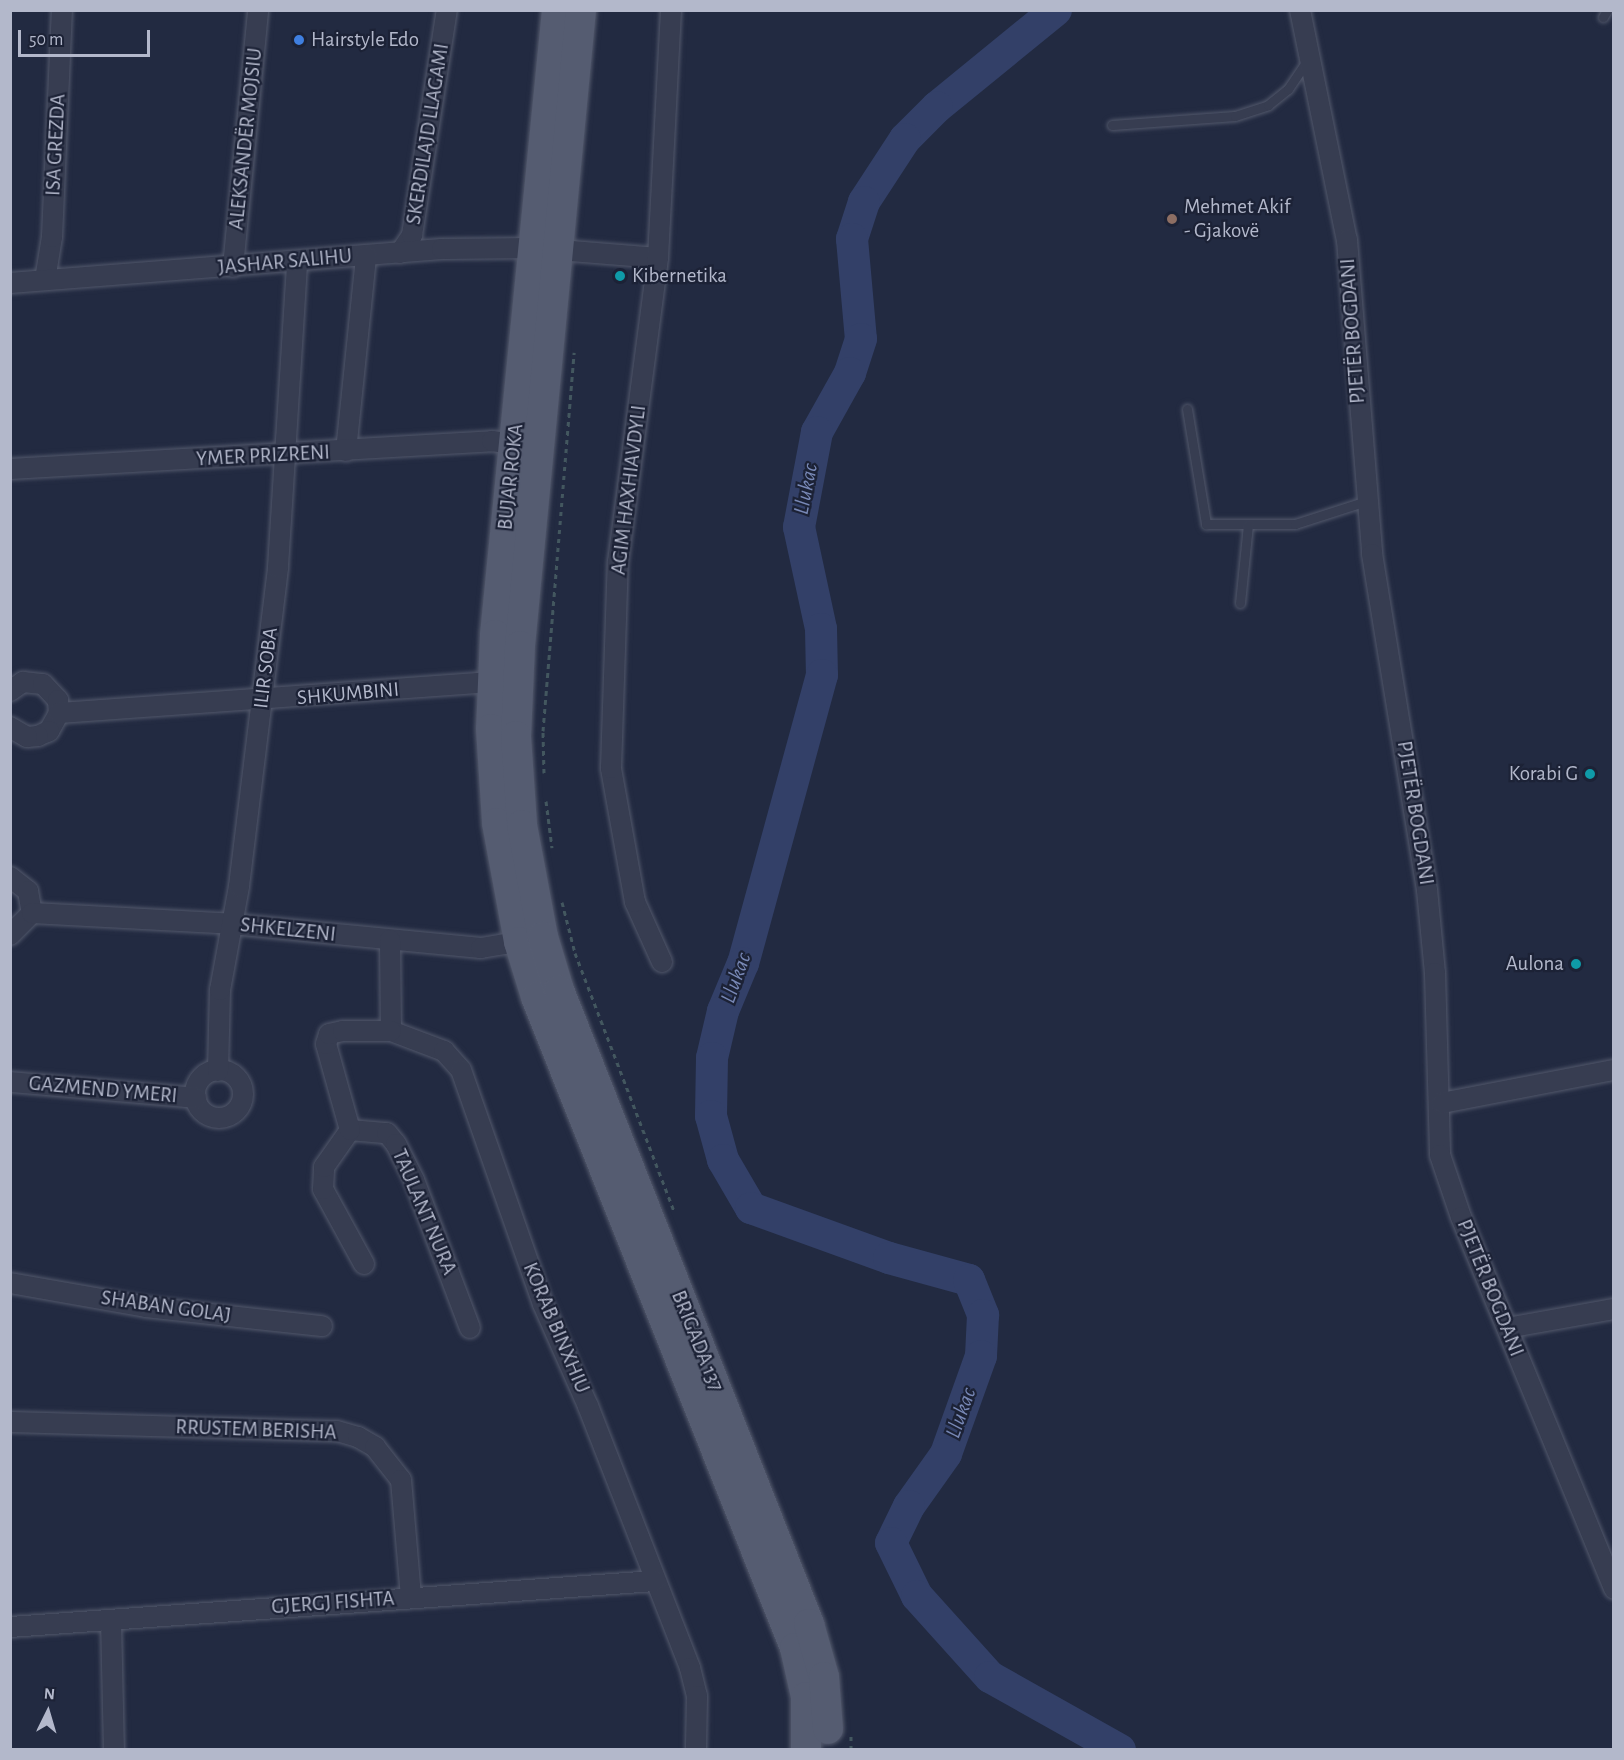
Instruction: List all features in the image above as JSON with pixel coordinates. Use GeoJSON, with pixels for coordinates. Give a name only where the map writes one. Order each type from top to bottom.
{"type":"FeatureCollection","features":[{"type":"Feature","properties":{"kind":"main road","name":"BUJAR ROKA"},"geometry":{"type":"LineString","coordinates":[[531,939],[522,825],[517,691],[546,249],[557,10]]}},
{"type":"Feature","properties":{"kind":"main road","name":"BUJAR ROKA"},"geometry":{"type":"LineString","coordinates":[[531,939],[497,823],[492,682],[514,444],[546,249],[581,10]]}},
{"type":"Feature","properties":{"kind":"main road","name":"BRIGADA 137"},"geometry":{"type":"LineString","coordinates":[[531,939],[550,1035],[789,1631],[806,1697],[806,1749]]}},
{"type":"Feature","properties":{"kind":"main road","name":"BRIGADA 137"},"geometry":{"type":"LineString","coordinates":[[531,939],[575,1036],[812,1632],[826,1695],[827,1749]]}},
{"type":"Feature","properties":{"kind":"street","name":"ISA GREZDA"},"geometry":{"type":"LineString","coordinates":[[45,280],[52,237],[62,10]]}},
{"type":"Feature","properties":{"kind":"street","name":"ALEKSANDËR MOJSIU"},"geometry":{"type":"LineString","coordinates":[[233,267],[258,10]]}},
{"type":"Feature","properties":{"kind":"street","name":"SKERDILAJD LLAGAMI"},"geometry":{"type":"LineString","coordinates":[[400,253],[412,236],[447,10]]}},
{"type":"Feature","properties":{"kind":"street","name":"AGIM HAXHIAVDYLI"},"geometry":{"type":"LineString","coordinates":[[662,962],[635,902],[611,768],[618,562],[658,258],[671,10]]}},
{"type":"Feature","properties":{"kind":"street","name":"PJETËR BOGDANI"},"geometry":{"type":"LineString","coordinates":[[1300,10],[1347,240],[1366,501],[1378,605],[1427,890],[1442,1104],[1440,1155],[1507,1328],[1614,1589]]}},
{"type":"Feature","properties":{"kind":"street","name":"JASHAR SALIHU"},"geometry":{"type":"LineString","coordinates":[[10,283],[400,253],[546,249]]}},
{"type":"Feature","properties":{"kind":"street"},"geometry":{"type":"LineString","coordinates":[[546,249],[658,258]]}},
{"type":"Feature","properties":{"kind":"street"},"geometry":{"type":"LineString","coordinates":[[346,451],[366,256]]}},
{"type":"Feature","properties":{"kind":"street","name":"ILIR SOBA"},"geometry":{"type":"LineString","coordinates":[[218,1071],[220,990],[232,924],[263,701],[278,567],[297,262]]}},
{"type":"Feature","properties":{"kind":"street","name":"YMER PRIZRENI"},"geometry":{"type":"LineString","coordinates":[[10,469],[285,455],[492,441],[514,444]]}},
{"type":"Feature","properties":{"kind":"street"},"geometry":{"type":"LineString","coordinates":[[10,691],[23,682],[43,684],[58,700],[59,713],[49,731],[38,736],[27,737],[10,728]]}},
{"type":"Feature","properties":{"kind":"street","name":"SHKUMBINI"},"geometry":{"type":"LineString","coordinates":[[59,713],[263,701],[492,682]]}},
{"type":"Feature","properties":{"kind":"street"},"geometry":{"type":"LineString","coordinates":[[10,877],[28,891],[32,913],[10,935]]}},
{"type":"Feature","properties":{"kind":"street","name":"SHKELZENI"},"geometry":{"type":"LineString","coordinates":[[32,913],[232,924],[481,948],[531,939]]}},
{"type":"Feature","properties":{"kind":"street"},"geometry":{"type":"LineString","coordinates":[[364,1264],[323,1189],[321,1175],[351,1131],[326,1044],[329,1034],[391,1031],[390,940]]}},
{"type":"Feature","properties":{"kind":"street","name":"KORAB BINXHIU"},"geometry":{"type":"LineString","coordinates":[[391,1031],[444,1051],[461,1070],[543,1304],[592,1416],[655,1581],[669,1611],[697,1696],[696,1749]]}},
{"type":"Feature","properties":{"kind":"street"},"geometry":{"type":"LineString","coordinates":[[1442,1104],[1614,1070]]}},
{"type":"Feature","properties":{"kind":"street"},"geometry":{"type":"LineString","coordinates":[[218,1071],[232,1074],[241,1084],[239,1107],[227,1116],[213,1117],[201,1109],[196,1098],[201,1078],[218,1071]]}},
{"type":"Feature","properties":{"kind":"street","name":"GAZMEND YMERI"},"geometry":{"type":"LineString","coordinates":[[10,1082],[196,1098]]}},
{"type":"Feature","properties":{"kind":"street","name":"TAULANT NURA"},"geometry":{"type":"LineString","coordinates":[[351,1131],[387,1133],[396,1144],[414,1180],[471,1328]]}},
{"type":"Feature","properties":{"kind":"street","name":"SHABAN GOLAJ"},"geometry":{"type":"LineString","coordinates":[[10,1283],[146,1307],[322,1326]]}},
{"type":"Feature","properties":{"kind":"street"},"geometry":{"type":"LineString","coordinates":[[1507,1328],[1614,1309]]}},
{"type":"Feature","properties":{"kind":"street","name":"RRUSTEM BERISHA"},"geometry":{"type":"LineString","coordinates":[[10,1422],[337,1431],[358,1437],[375,1447],[401,1480],[411,1597]]}},
{"type":"Feature","properties":{"kind":"street","name":"GJERGJ FISHTA"},"geometry":{"type":"LineString","coordinates":[[10,1627],[411,1597],[525,1593],[655,1581]]}},
{"type":"Feature","properties":{"kind":"street"},"geometry":{"type":"LineString","coordinates":[[111,1620],[114,1749]]}},
{"type":"Feature","properties":{"kind":"lane"},"geometry":{"type":"LineString","coordinates":[[1112,125],[1235,116],[1268,105],[1288,90],[1308,58]]}},
{"type":"Feature","properties":{"kind":"lane"},"geometry":{"type":"LineString","coordinates":[[1188,409],[1206,524],[1295,524],[1366,501]]}},
{"type":"Feature","properties":{"kind":"lane"},"geometry":{"type":"LineString","coordinates":[[1240,603],[1248,524]]}},
{"type":"Feature","properties":{"kind":"path"},"geometry":{"type":"LineString","coordinates":[[544,779],[543,731],[574,351]]}},
{"type":"Feature","properties":{"kind":"path"},"geometry":{"type":"LineString","coordinates":[[544,791],[553,855]]}},
{"type":"Feature","properties":{"kind":"path"},"geometry":{"type":"LineString","coordinates":[[562,900],[575,953],[674,1213]]}},
{"type":"Feature","properties":{"kind":"waterway","name":"Llukac"},"geometry":{"type":"LineString","coordinates":[[1056,10],[937,107],[905,139],[864,202],[852,239],[861,339],[850,373],[817,432],[799,527],[821,629],[822,675],[743,963],[723,1011],[712,1058],[711,1116],[723,1160],[751,1208],[889,1258],[969,1280],[983,1315],[981,1356],[946,1454],[909,1506],[891,1543],[917,1596],[990,1677],[1120,1750]]}},
{"type":"Feature","properties":{"kind":"place","name":"Hairstyle Edo"},"geometry":{"type":"Point","coordinates":[299,40]}},
{"type":"Feature","properties":{"kind":"place","name":"Mehmet Akif - Gjakovë"},"geometry":{"type":"Point","coordinates":[1172,219]}},
{"type":"Feature","properties":{"kind":"place","name":"Kibernetika"},"geometry":{"type":"Point","coordinates":[620,276]}},
{"type":"Feature","properties":{"kind":"place","name":"Korabi G"},"geometry":{"type":"Point","coordinates":[1590,774]}},
{"type":"Feature","properties":{"kind":"place","name":"Aulona"},"geometry":{"type":"Point","coordinates":[1576,964]}}]}
